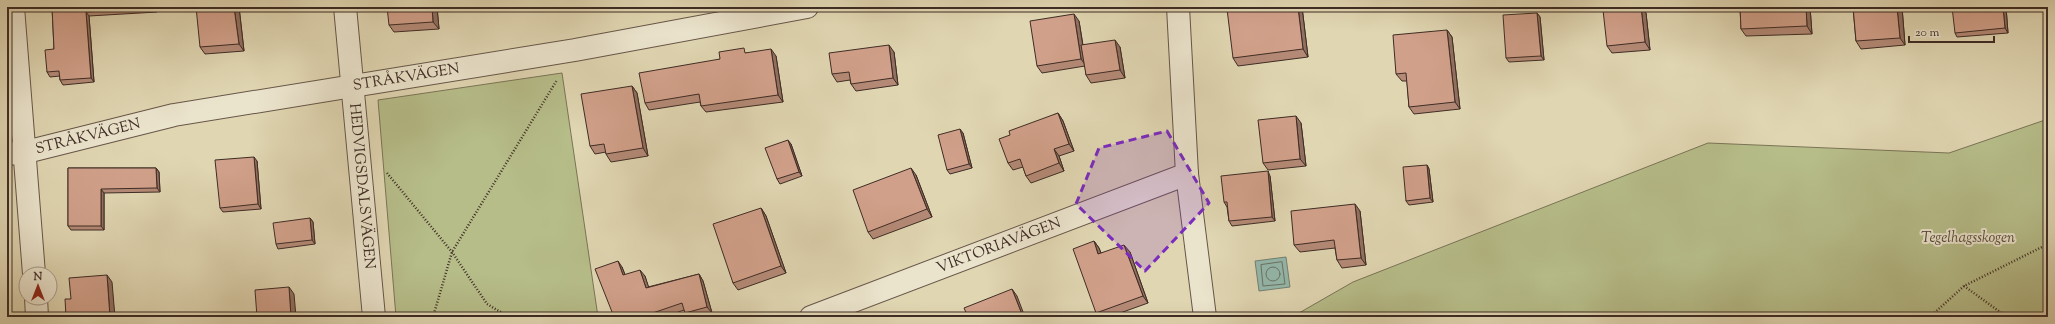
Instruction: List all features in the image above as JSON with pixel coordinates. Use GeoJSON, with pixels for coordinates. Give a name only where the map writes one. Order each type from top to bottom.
{"type":"FeatureCollection","features":[{"type":"Feature","properties":{"kind":"street"},"geometry":{"type":"LineString","coordinates":[[13,7],[16,153],[33,266]]}},
{"type":"Feature","properties":{"kind":"street","name":"HEDVIGSDALSVÄGEN"},"geometry":{"type":"LineString","coordinates":[[345,7],[374,317]]}},
{"type":"Feature","properties":{"kind":"street","name":"STRÅKVÄGEN"},"geometry":{"type":"LineString","coordinates":[[16,153],[174,115],[575,50],[807,7]]}},
{"type":"Feature","properties":{"kind":"street"},"geometry":{"type":"LineString","coordinates":[[1178,7],[1187,174],[1206,317]]}},
{"type":"Feature","properties":{"kind":"street","name":"VIKTORIAVÄGEN"},"geometry":{"type":"LineString","coordinates":[[810,317],[1187,174]]}},
{"type":"Feature","properties":{"kind":"street"},"geometry":{"type":"LineString","coordinates":[[36,306],[37,317]]}},
{"type":"Feature","properties":{"kind":"path"},"geometry":{"type":"LineString","coordinates":[[434,317],[452,252],[575,50]]}},
{"type":"Feature","properties":{"kind":"path"},"geometry":{"type":"LineString","coordinates":[[383,169],[452,252],[487,304],[509,317]]}},
{"type":"Feature","properties":{"kind":"path"},"geometry":{"type":"LineString","coordinates":[[1930,317],[1964,286],[2048,244]]}},
{"type":"Feature","properties":{"kind":"path"},"geometry":{"type":"LineString","coordinates":[[1964,286],[2007,317]]}},
{"type":"Feature","properties":{"kind":"highlighted area"},"geometry":{"type":"Polygon","coordinates":[[[1167,131],[1209,203],[1145,271],[1076,204],[1099,148],[1167,131]]]}},
{"type":"Feature","properties":{"kind":"green space"},"geometry":{"type":"Polygon","coordinates":[[[562,73],[598,317],[396,317],[378,100],[562,73]]]}},
{"type":"Feature","properties":{"kind":"green space","name":"Tegelhagsskogen"},"geometry":{"type":"Polygon","coordinates":[[[2048,119],[2048,317],[1292,317],[1353,282],[1708,143],[1949,153],[2048,119]]]}},
{"type":"Feature","properties":{"kind":"water"},"geometry":{"type":"Polygon","coordinates":[[[1286,257],[1290,287],[1259,291],[1255,261],[1286,257]]]}},
{"type":"Feature","properties":{"kind":"building"},"geometry":{"type":"Polygon","coordinates":[[[52,7],[154,8],[86,12],[91,78],[60,80],[59,71],[47,72],[45,50],[54,49],[52,7]]]}},
{"type":"Feature","properties":{"kind":"building"},"geometry":{"type":"Polygon","coordinates":[[[196,7],[234,7],[239,44],[200,47],[196,7]]]}},
{"type":"Feature","properties":{"kind":"building"},"geometry":{"type":"Polygon","coordinates":[[[387,7],[432,7],[433,22],[389,25],[387,7]]]}},
{"type":"Feature","properties":{"kind":"building"},"geometry":{"type":"Polygon","coordinates":[[[1241,7],[1298,7],[1303,49],[1233,58],[1227,9],[1241,7]]]}},
{"type":"Feature","properties":{"kind":"building"},"geometry":{"type":"Polygon","coordinates":[[[1641,7],[1645,42],[1607,46],[1603,10],[1641,7]]]}},
{"type":"Feature","properties":{"kind":"building"},"geometry":{"type":"Polygon","coordinates":[[[1740,7],[1806,7],[1807,26],[1741,29],[1740,7]]]}},
{"type":"Feature","properties":{"kind":"building"},"geometry":{"type":"Polygon","coordinates":[[[1853,7],[1897,7],[1900,38],[1856,41],[1853,7]]]}},
{"type":"Feature","properties":{"kind":"building"},"geometry":{"type":"Polygon","coordinates":[[[1952,7],[2003,7],[2005,28],[1955,33],[1952,7]]]}},
{"type":"Feature","properties":{"kind":"building"},"geometry":{"type":"Polygon","coordinates":[[[1537,13],[1541,56],[1506,58],[1503,15],[1537,13]]]}},
{"type":"Feature","properties":{"kind":"building"},"geometry":{"type":"Polygon","coordinates":[[[1074,14],[1081,59],[1037,66],[1030,21],[1074,14]]]}},
{"type":"Feature","properties":{"kind":"building"},"geometry":{"type":"Polygon","coordinates":[[[1447,30],[1455,102],[1409,107],[1406,73],[1396,74],[1393,35],[1447,30]]]}},
{"type":"Feature","properties":{"kind":"building"},"geometry":{"type":"Polygon","coordinates":[[[1115,40],[1120,70],[1086,75],[1081,45],[1115,40]]]}},
{"type":"Feature","properties":{"kind":"building"},"geometry":{"type":"Polygon","coordinates":[[[889,45],[893,78],[851,84],[849,72],[832,74],[829,53],[889,45]]]}},
{"type":"Feature","properties":{"kind":"building"},"geometry":{"type":"Polygon","coordinates":[[[744,48],[745,53],[771,49],[778,95],[701,106],[699,94],[645,103],[639,73],[720,59],[719,52],[744,48]]]}},
{"type":"Feature","properties":{"kind":"building"},"geometry":{"type":"Polygon","coordinates":[[[632,86],[643,148],[606,154],[604,144],[590,146],[581,94],[632,86]]]}},
{"type":"Feature","properties":{"kind":"building"},"geometry":{"type":"Polygon","coordinates":[[[1058,113],[1069,144],[1054,149],[1059,163],[1026,176],[1020,159],[1008,163],[999,139],[1010,135],[1009,131],[1058,113]]]}},
{"type":"Feature","properties":{"kind":"building"},"geometry":{"type":"Polygon","coordinates":[[[1296,116],[1300,159],[1263,163],[1258,120],[1296,116]]]}},
{"type":"Feature","properties":{"kind":"building"},"geometry":{"type":"Polygon","coordinates":[[[960,129],[969,164],[947,170],[938,135],[960,129]]]}},
{"type":"Feature","properties":{"kind":"building"},"geometry":{"type":"Polygon","coordinates":[[[788,140],[799,172],[777,179],[765,148],[788,140]]]}},
{"type":"Feature","properties":{"kind":"building"},"geometry":{"type":"Polygon","coordinates":[[[254,157],[258,204],[220,208],[215,160],[254,157]]]}},
{"type":"Feature","properties":{"kind":"building"},"geometry":{"type":"Polygon","coordinates":[[[1427,165],[1430,198],[1406,201],[1403,167],[1427,165]]]}},
{"type":"Feature","properties":{"kind":"building"},"geometry":{"type":"Polygon","coordinates":[[[68,168],[156,168],[157,188],[101,189],[101,226],[68,226],[68,168]]]}},
{"type":"Feature","properties":{"kind":"building"},"geometry":{"type":"Polygon","coordinates":[[[911,168],[927,209],[868,232],[853,190],[911,168]]]}},
{"type":"Feature","properties":{"kind":"building"},"geometry":{"type":"Polygon","coordinates":[[[1268,171],[1272,217],[1229,221],[1227,202],[1224,202],[1221,176],[1268,171]]]}},
{"type":"Feature","properties":{"kind":"building"},"geometry":{"type":"Polygon","coordinates":[[[1355,204],[1361,258],[1337,260],[1334,240],[1294,245],[1291,211],[1355,204]]]}},
{"type":"Feature","properties":{"kind":"building"},"geometry":{"type":"Polygon","coordinates":[[[761,208],[781,266],[733,283],[713,224],[761,208]]]}},
{"type":"Feature","properties":{"kind":"building"},"geometry":{"type":"Polygon","coordinates":[[[310,218],[312,240],[276,244],[273,223],[310,218]]]}},
{"type":"Feature","properties":{"kind":"building"},"geometry":{"type":"Polygon","coordinates":[[[1094,241],[1098,254],[1124,245],[1143,296],[1096,313],[1073,249],[1094,241]]]}},
{"type":"Feature","properties":{"kind":"building"},"geometry":{"type":"Polygon","coordinates":[[[618,261],[623,275],[640,270],[646,288],[699,274],[707,307],[685,313],[682,303],[641,317],[614,317],[595,269],[618,261]]]}},
{"type":"Feature","properties":{"kind":"building"},"geometry":{"type":"Polygon","coordinates":[[[107,275],[110,317],[66,317],[65,299],[71,299],[69,278],[107,275]]]}},
{"type":"Feature","properties":{"kind":"building"},"geometry":{"type":"Polygon","coordinates":[[[289,287],[291,317],[257,317],[255,290],[289,287]]]}},
{"type":"Feature","properties":{"kind":"building"},"geometry":{"type":"Polygon","coordinates":[[[1012,289],[1023,317],[968,317],[964,308],[1012,289]]]}}]}
